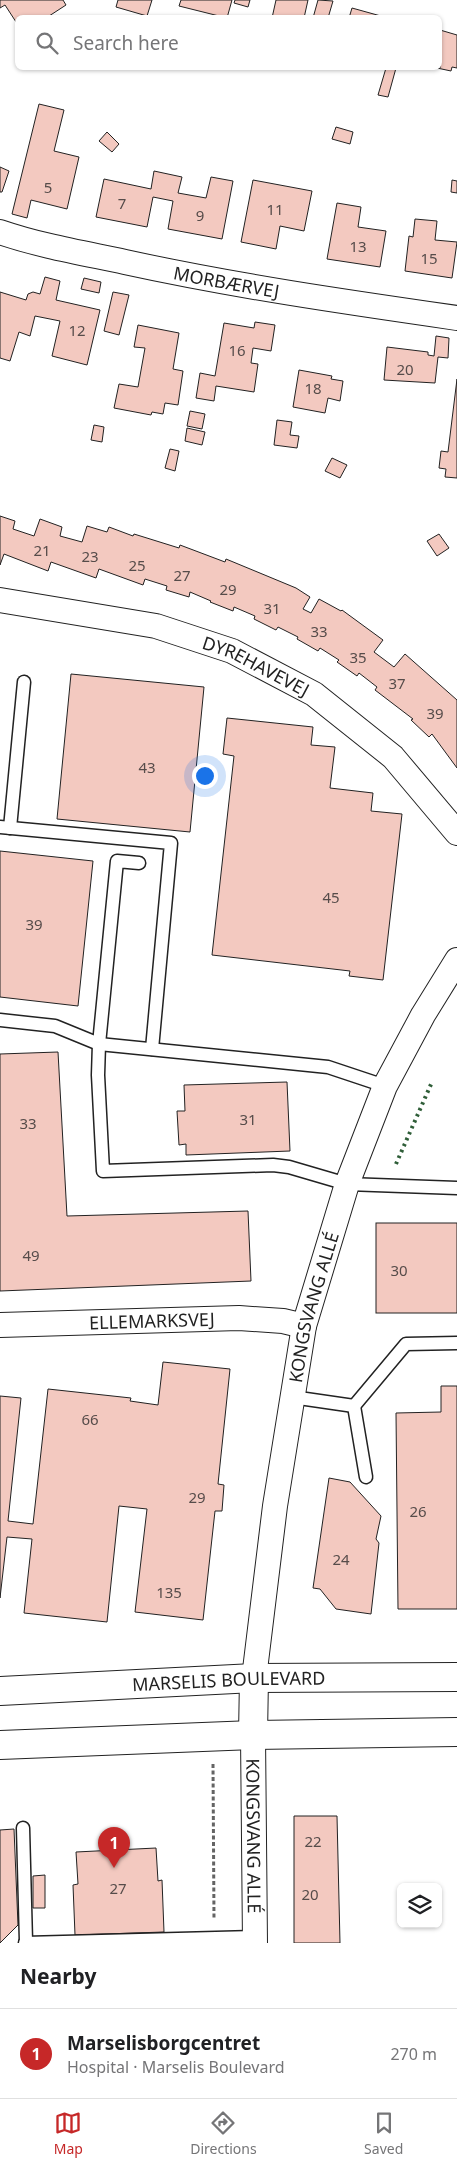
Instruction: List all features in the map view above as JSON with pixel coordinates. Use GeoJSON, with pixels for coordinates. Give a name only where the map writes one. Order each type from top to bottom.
{"type":"FeatureCollection","features":[{"type":"Feature","properties":{"kind":"main road","name":"MARSELIS BOULEVARD"},"geometry":{"type":"LineString","coordinates":[[0,1691],[254,1678],[457,1677]]}},
{"type":"Feature","properties":{"kind":"main road"},"geometry":{"type":"LineString","coordinates":[[254,1678],[254,1735]]}},
{"type":"Feature","properties":{"kind":"main road"},"geometry":{"type":"LineString","coordinates":[[0,1745],[254,1735],[457,1732]]}},
{"type":"Feature","properties":{"kind":"street","name":"MORBÆRVEJ"},"geometry":{"type":"LineString","coordinates":[[0,232],[26,241],[175,273],[287,293],[457,318]]}},
{"type":"Feature","properties":{"kind":"street","name":"DYREHAVEVEJ"},"geometry":{"type":"LineString","coordinates":[[0,600],[156,626],[232,651],[314,694],[393,757],[457,833]]}},
{"type":"Feature","properties":{"kind":"street","name":"KONGSVANG ALLÉ"},"geometry":{"type":"LineString","coordinates":[[254,1678],[275,1506],[304,1326],[347,1184],[385,1086],[423,1014],[457,960]]}},
{"type":"Feature","properties":{"kind":"street","name":"ELLEMARKSVEJ"},"geometry":{"type":"LineString","coordinates":[[0,1325],[195,1318],[262,1319],[304,1326]]}},
{"type":"Feature","properties":{"kind":"street","name":"KONGSVANG ALLÉ"},"geometry":{"type":"LineString","coordinates":[[254,1735],[255,1940]]}},
{"type":"Feature","properties":{"kind":"lane"},"geometry":{"type":"LineString","coordinates":[[24,682],[5,828],[172,844],[152,1049]]}},
{"type":"Feature","properties":{"kind":"lane"},"geometry":{"type":"LineString","coordinates":[[138,863],[117,861],[99,1044],[98,1075],[103,1172],[273,1165],[289,1167],[347,1184],[457,1188]]}},
{"type":"Feature","properties":{"kind":"lane"},"geometry":{"type":"LineString","coordinates":[[0,1020],[55,1026],[99,1044],[328,1067],[385,1086]]}},
{"type":"Feature","properties":{"kind":"lane"},"geometry":{"type":"LineString","coordinates":[[366,1477],[354,1406],[406,1344],[457,1343]]}},
{"type":"Feature","properties":{"kind":"lane"},"geometry":{"type":"LineString","coordinates":[[292,1397],[354,1406]]}},
{"type":"Feature","properties":{"kind":"lane"},"geometry":{"type":"LineString","coordinates":[[24,1828],[26,1943]]}},
{"type":"Feature","properties":{"kind":"lane","name":"KONGSVANG ALLÉ"},"geometry":{"type":"LineString","coordinates":[[26,1943],[215,1938],[255,1940]]}},
{"type":"Feature","properties":{"kind":"path"},"geometry":{"type":"LineString","coordinates":[[213,1737],[215,1938]]}},
{"type":"Feature","properties":{"kind":"building"},"geometry":{"type":"Polygon","coordinates":[[[0,0],[63,0],[66,5],[51,15],[15,15],[15,20],[5,5],[0,8],[0,0]]]}},
{"type":"Feature","properties":{"kind":"building"},"geometry":{"type":"Polygon","coordinates":[[[118,0],[152,0],[147,15],[116,7],[118,0]]]}},
{"type":"Feature","properties":{"kind":"building"},"geometry":{"type":"Polygon","coordinates":[[[181,0],[232,0],[228,15],[215,15],[179,6],[181,0]]]}},
{"type":"Feature","properties":{"kind":"building"},"geometry":{"type":"Polygon","coordinates":[[[235,0],[250,0],[248,7],[234,3],[235,0]]]}},
{"type":"Feature","properties":{"kind":"building"},"geometry":{"type":"Polygon","coordinates":[[[276,0],[308,0],[305,15],[273,15],[276,0]]]}},
{"type":"Feature","properties":{"kind":"building"},"geometry":{"type":"Polygon","coordinates":[[[318,0],[333,1],[329,15],[314,15],[318,0]]]}},
{"type":"Feature","properties":{"kind":"building"},"geometry":{"type":"Polygon","coordinates":[[[352,8],[377,15],[350,15],[352,8]]]}},
{"type":"Feature","properties":{"kind":"building"},"geometry":{"type":"Polygon","coordinates":[[[442,31],[457,35],[457,68],[452,67],[451,71],[442,69],[442,31]]]}},
{"type":"Feature","properties":{"kind":"building"},"geometry":{"type":"Polygon","coordinates":[[[385,70],[395,70],[388,97],[378,95],[385,70]]]}},
{"type":"Feature","properties":{"kind":"building"},"geometry":{"type":"Polygon","coordinates":[[[39,104],[64,110],[54,151],[79,157],[67,209],[31,200],[27,218],[12,214],[39,104]]]}},
{"type":"Feature","properties":{"kind":"building"},"geometry":{"type":"Polygon","coordinates":[[[336,127],[353,132],[350,144],[332,139],[336,127]]]}},
{"type":"Feature","properties":{"kind":"building"},"geometry":{"type":"Polygon","coordinates":[[[107,132],[119,144],[112,152],[99,141],[107,132]]]}},
{"type":"Feature","properties":{"kind":"building"},"geometry":{"type":"Polygon","coordinates":[[[0,167],[9,171],[2,192],[0,192],[0,167]]]}},
{"type":"Feature","properties":{"kind":"building"},"geometry":{"type":"Polygon","coordinates":[[[154,171],[182,177],[178,193],[206,198],[211,177],[233,181],[222,239],[168,229],[173,201],[153,197],[147,227],[96,217],[104,179],[151,189],[154,171]]]}},
{"type":"Feature","properties":{"kind":"building"},"geometry":{"type":"Polygon","coordinates":[[[253,180],[312,191],[304,231],[280,226],[276,249],[241,242],[253,180]]]}},
{"type":"Feature","properties":{"kind":"building"},"geometry":{"type":"Polygon","coordinates":[[[452,180],[457,181],[457,193],[451,192],[452,180]]]}},
{"type":"Feature","properties":{"kind":"building"},"geometry":{"type":"Polygon","coordinates":[[[337,203],[361,207],[358,227],[386,231],[380,267],[327,259],[337,203]]]}},
{"type":"Feature","properties":{"kind":"building"},"geometry":{"type":"Polygon","coordinates":[[[415,219],[437,221],[435,240],[457,242],[452,278],[405,271],[409,236],[413,237],[415,219]]]}},
{"type":"Feature","properties":{"kind":"building"},"geometry":{"type":"Polygon","coordinates":[[[45,277],[60,281],[56,300],[100,310],[87,365],[52,356],[60,321],[35,316],[30,336],[19,332],[10,361],[0,358],[0,292],[26,300],[28,294],[33,292],[40,294],[45,277]]]}},
{"type":"Feature","properties":{"kind":"building"},"geometry":{"type":"Polygon","coordinates":[[[84,278],[101,282],[99,293],[81,289],[84,278]]]}},
{"type":"Feature","properties":{"kind":"building"},"geometry":{"type":"Polygon","coordinates":[[[113,292],[129,295],[119,335],[104,331],[113,292]]]}},
{"type":"Feature","properties":{"kind":"building"},"geometry":{"type":"Polygon","coordinates":[[[255,322],[275,325],[271,351],[253,348],[251,363],[258,364],[254,392],[216,386],[214,401],[196,398],[200,373],[215,376],[224,323],[254,328],[255,322]]]}},
{"type":"Feature","properties":{"kind":"building"},"geometry":{"type":"Polygon","coordinates":[[[138,325],[179,333],[173,369],[183,371],[178,405],[165,403],[163,414],[152,412],[151,415],[114,408],[119,384],[138,387],[145,348],[134,347],[138,325]]]}},
{"type":"Feature","properties":{"kind":"building"},"geometry":{"type":"Polygon","coordinates":[[[436,336],[449,338],[448,358],[438,357],[435,383],[384,380],[387,347],[428,352],[428,355],[434,356],[436,336]]]}},
{"type":"Feature","properties":{"kind":"building"},"geometry":{"type":"Polygon","coordinates":[[[299,370],[332,376],[331,379],[343,381],[340,401],[328,398],[325,413],[293,407],[299,370]]]}},
{"type":"Feature","properties":{"kind":"building"},"geometry":{"type":"Polygon","coordinates":[[[457,379],[457,478],[445,477],[446,469],[439,468],[441,451],[448,452],[457,379]]]}},
{"type":"Feature","properties":{"kind":"building"},"geometry":{"type":"Polygon","coordinates":[[[190,411],[205,414],[202,429],[187,426],[190,411]]]}},
{"type":"Feature","properties":{"kind":"building"},"geometry":{"type":"Polygon","coordinates":[[[277,420],[292,422],[290,435],[299,436],[297,448],[274,445],[277,420]]]}},
{"type":"Feature","properties":{"kind":"building"},"geometry":{"type":"Polygon","coordinates":[[[94,425],[104,427],[102,442],[91,440],[94,425]]]}},
{"type":"Feature","properties":{"kind":"building"},"geometry":{"type":"Polygon","coordinates":[[[187,428],[205,432],[202,445],[185,441],[187,428]]]}},
{"type":"Feature","properties":{"kind":"building"},"geometry":{"type":"Polygon","coordinates":[[[170,449],[179,451],[175,471],[165,468],[170,449]]]}},
{"type":"Feature","properties":{"kind":"building"},"geometry":{"type":"Polygon","coordinates":[[[332,458],[347,465],[340,478],[325,471],[332,458]]]}},
{"type":"Feature","properties":{"kind":"building"},"geometry":{"type":"Polygon","coordinates":[[[0,516],[15,521],[13,529],[34,536],[40,519],[62,527],[60,536],[82,542],[87,526],[107,532],[109,527],[133,536],[134,534],[179,548],[180,545],[225,562],[226,559],[296,588],[310,597],[303,609],[311,613],[319,599],[342,610],[383,640],[374,652],[394,667],[405,654],[457,700],[457,768],[432,734],[429,737],[411,720],[413,719],[375,690],[377,687],[359,673],[357,676],[337,662],[339,660],[320,648],[318,651],[297,639],[298,637],[278,627],[276,630],[254,619],[255,616],[234,607],[233,611],[190,592],[189,597],[166,590],[167,586],[145,579],[143,585],[99,569],[96,578],[51,562],[48,571],[4,554],[0,565],[0,516]]]}},
{"type":"Feature","properties":{"kind":"building"},"geometry":{"type":"Polygon","coordinates":[[[439,534],[449,548],[437,556],[427,541],[439,534]]]}},
{"type":"Feature","properties":{"kind":"building"},"geometry":{"type":"Polygon","coordinates":[[[71,674],[204,687],[190,832],[57,819],[71,674]]]}},
{"type":"Feature","properties":{"kind":"building"},"geometry":{"type":"Polygon","coordinates":[[[227,718],[313,727],[311,745],[335,747],[330,788],[373,793],[371,811],[402,814],[383,980],[349,976],[350,971],[212,955],[234,756],[223,754],[227,718]]]}},
{"type":"Feature","properties":{"kind":"building"},"geometry":{"type":"Polygon","coordinates":[[[0,851],[93,861],[78,1006],[0,997],[0,851]]]}},
{"type":"Feature","properties":{"kind":"building"},"geometry":{"type":"Polygon","coordinates":[[[58,1052],[67,1216],[248,1211],[251,1281],[0,1291],[0,1054],[58,1052]]]}},
{"type":"Feature","properties":{"kind":"building"},"geometry":{"type":"Polygon","coordinates":[[[287,1082],[290,1151],[186,1155],[186,1144],[179,1145],[177,1111],[185,1111],[184,1085],[287,1082]]]}},
{"type":"Feature","properties":{"kind":"building"},"geometry":{"type":"Polygon","coordinates":[[[376,1223],[457,1223],[457,1313],[376,1313],[376,1223]]]}},
{"type":"Feature","properties":{"kind":"building"},"geometry":{"type":"Polygon","coordinates":[[[163,1362],[230,1369],[218,1484],[224,1485],[222,1511],[215,1511],[203,1620],[135,1612],[147,1509],[119,1506],[107,1622],[24,1613],[32,1539],[7,1537],[0,1598],[0,1396],[21,1398],[8,1521],[33,1524],[48,1389],[131,1398],[130,1401],[158,1405],[163,1362]]]}},
{"type":"Feature","properties":{"kind":"building"},"geometry":{"type":"Polygon","coordinates":[[[441,1386],[457,1386],[457,1609],[398,1609],[396,1413],[441,1412],[441,1386]]]}},
{"type":"Feature","properties":{"kind":"building"},"geometry":{"type":"Polygon","coordinates":[[[329,1478],[350,1482],[381,1516],[376,1539],[379,1543],[371,1614],[336,1609],[320,1589],[313,1588],[329,1478]]]}},
{"type":"Feature","properties":{"kind":"building"},"geometry":{"type":"Polygon","coordinates":[[[294,1816],[337,1816],[340,1943],[294,1943],[294,1816]]]}},
{"type":"Feature","properties":{"kind":"building"},"geometry":{"type":"Polygon","coordinates":[[[14,1829],[18,1925],[0,1943],[0,1830],[14,1829]]]}},
{"type":"Feature","properties":{"kind":"building"},"geometry":{"type":"Polygon","coordinates":[[[156,1848],[158,1881],[162,1880],[164,1932],[75,1935],[73,1885],[78,1884],[76,1852],[156,1848]]]}},
{"type":"Feature","properties":{"kind":"building"},"geometry":{"type":"Polygon","coordinates":[[[45,1875],[45,1908],[33,1908],[33,1876],[45,1875]]]}},
{"type":"Feature","properties":{"kind":"hedge"},"geometry":{"type":"LineString","coordinates":[[396,1164],[432,1082]]}},
{"type":"Feature","properties":{"kind":"place","name":"Marselisborgcentret"},"geometry":{"type":"Point","coordinates":[114,1868]}}]}
